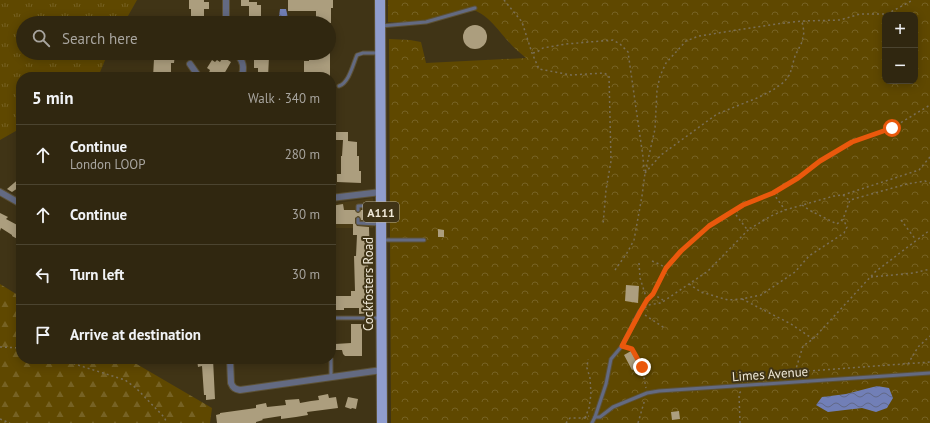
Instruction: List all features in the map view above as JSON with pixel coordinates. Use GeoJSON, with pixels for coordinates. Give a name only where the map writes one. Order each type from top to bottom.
{"type":"FeatureCollection","features":[{"type":"Feature","properties":{"kind":"main road","name":"Cockfosters Road"},"geometry":{"type":"LineString","coordinates":[[380,0],[382,423]]}},
{"type":"Feature","properties":{"kind":"street"},"geometry":{"type":"LineString","coordinates":[[226,0],[226,16]]}},
{"type":"Feature","properties":{"kind":"street"},"geometry":{"type":"LineString","coordinates":[[242,60],[243,72]]}},
{"type":"Feature","properties":{"kind":"street"},"geometry":{"type":"LineString","coordinates":[[190,64],[196,72]]}},
{"type":"Feature","properties":{"kind":"street"},"geometry":{"type":"LineString","coordinates":[[0,192],[16,201]]}},
{"type":"Feature","properties":{"kind":"street"},"geometry":{"type":"LineString","coordinates":[[336,197],[381,192]]}},
{"type":"Feature","properties":{"kind":"street"},"geometry":{"type":"LineString","coordinates":[[230,364],[231,384],[235,389],[240,390],[382,370]]}},
{"type":"Feature","properties":{"kind":"lane"},"geometry":{"type":"LineString","coordinates":[[380,26],[426,22],[475,8]]}},
{"type":"Feature","properties":{"kind":"lane"},"geometry":{"type":"LineString","coordinates":[[339,86],[343,85],[346,81],[357,55],[363,53],[380,53]]}},
{"type":"Feature","properties":{"kind":"lane"},"geometry":{"type":"LineString","coordinates":[[358,210],[358,206],[381,204]]}},
{"type":"Feature","properties":{"kind":"lane"},"geometry":{"type":"LineString","coordinates":[[358,219],[358,223],[381,224]]}},
{"type":"Feature","properties":{"kind":"lane"},"geometry":{"type":"LineString","coordinates":[[381,240],[424,240]]}},
{"type":"Feature","properties":{"kind":"lane"},"geometry":{"type":"LineString","coordinates":[[592,423],[606,384],[611,359],[622,346],[640,312]]}},
{"type":"Feature","properties":{"kind":"lane"},"geometry":{"type":"LineString","coordinates":[[336,318],[381,318]]}},
{"type":"Feature","properties":{"kind":"lane"},"geometry":{"type":"LineString","coordinates":[[331,364],[331,377]]}},
{"type":"Feature","properties":{"kind":"lane","name":"Limes Avenue"},"geometry":{"type":"LineString","coordinates":[[596,415],[600,417],[613,407],[647,393],[660,391],[930,373]]}},
{"type":"Feature","properties":{"kind":"path"},"geometry":{"type":"LineString","coordinates":[[504,0],[522,22],[539,69],[571,75],[604,73],[609,76],[611,161],[606,190],[603,225]]}},
{"type":"Feature","properties":{"kind":"path"},"geometry":{"type":"LineString","coordinates":[[615,270],[627,254],[634,240],[642,196],[644,173],[655,130],[657,90],[660,76],[666,63],[686,41],[699,36],[802,21],[840,20],[860,14],[887,14],[913,0]]}},
{"type":"Feature","properties":{"kind":"path"},"geometry":{"type":"LineString","coordinates":[[644,173],[661,155],[717,114],[757,98],[773,90],[784,82],[790,74],[795,56],[802,42],[804,32],[802,21]]}},
{"type":"Feature","properties":{"kind":"path"},"geometry":{"type":"LineString","coordinates":[[532,53],[537,52],[542,48],[566,44],[613,40],[620,44],[628,52],[644,173]]}},
{"type":"Feature","properties":{"kind":"path"},"geometry":{"type":"LineString","coordinates":[[640,312],[647,300],[653,294],[666,268],[681,251],[709,226],[743,205],[773,193],[798,178],[820,161],[852,142],[892,128],[930,105]]}},
{"type":"Feature","properties":{"kind":"path"},"geometry":{"type":"LineString","coordinates":[[640,312],[648,305],[661,303],[708,271],[750,228],[771,216],[784,210],[834,196],[843,195],[919,170],[930,157]]}},
{"type":"Feature","properties":{"kind":"path"},"geometry":{"type":"LineString","coordinates":[[850,200],[907,184],[925,181],[930,183]]}},
{"type":"Feature","properties":{"kind":"path"},"geometry":{"type":"LineString","coordinates":[[773,193],[784,210]]}},
{"type":"Feature","properties":{"kind":"path"},"geometry":{"type":"LineString","coordinates":[[843,195],[850,200]]}},
{"type":"Feature","properties":{"kind":"path"},"geometry":{"type":"LineString","coordinates":[[802,205],[837,224],[843,219],[850,200]]}},
{"type":"Feature","properties":{"kind":"path"},"geometry":{"type":"LineString","coordinates":[[733,211],[746,228],[750,228]]}},
{"type":"Feature","properties":{"kind":"path"},"geometry":{"type":"LineString","coordinates":[[689,284],[701,292],[728,300],[761,296],[794,272],[809,256],[844,232],[847,227],[843,219]]}},
{"type":"Feature","properties":{"kind":"path"},"geometry":{"type":"LineString","coordinates":[[901,220],[916,240]]}},
{"type":"Feature","properties":{"kind":"path"},"geometry":{"type":"LineString","coordinates":[[795,372],[803,346],[813,339],[875,272],[930,230]]}},
{"type":"Feature","properties":{"kind":"path"},"geometry":{"type":"LineString","coordinates":[[652,261],[666,268]]}},
{"type":"Feature","properties":{"kind":"path"},"geometry":{"type":"LineString","coordinates":[[639,263],[640,278],[647,300]]}},
{"type":"Feature","properties":{"kind":"path"},"geometry":{"type":"LineString","coordinates":[[871,277],[930,269]]}},
{"type":"Feature","properties":{"kind":"path"},"geometry":{"type":"LineString","coordinates":[[653,294],[664,301]]}},
{"type":"Feature","properties":{"kind":"path"},"geometry":{"type":"LineString","coordinates":[[741,299],[791,324],[813,339]]}},
{"type":"Feature","properties":{"kind":"path"},"geometry":{"type":"LineString","coordinates":[[640,312],[666,329]]}},
{"type":"Feature","properties":{"kind":"path"},"geometry":{"type":"LineString","coordinates":[[908,364],[918,347],[930,336]]}},
{"type":"Feature","properties":{"kind":"path"},"geometry":{"type":"LineString","coordinates":[[622,346],[632,349],[642,367],[647,393],[638,423]]}},
{"type":"Feature","properties":{"kind":"path"},"geometry":{"type":"LineString","coordinates":[[0,347],[16,348]]}},
{"type":"Feature","properties":{"kind":"path"},"geometry":{"type":"LineString","coordinates":[[585,418],[589,408],[591,394],[590,378],[587,368],[588,359]]}},
{"type":"Feature","properties":{"kind":"path"},"geometry":{"type":"LineString","coordinates":[[754,375],[930,362]]}},
{"type":"Feature","properties":{"kind":"path"},"geometry":{"type":"LineString","coordinates":[[75,364],[125,380],[136,388],[164,417],[167,423]]}},
{"type":"Feature","properties":{"kind":"path"},"geometry":{"type":"LineString","coordinates":[[740,423],[739,394],[743,388],[749,386]]}},
{"type":"Feature","properties":{"kind":"path"},"geometry":{"type":"LineString","coordinates":[[566,423],[570,418],[585,418],[596,415]]}},
{"type":"Feature","properties":{"kind":"path"},"geometry":{"type":"LineString","coordinates":[[0,420],[10,423]]}},
{"type":"Feature","properties":{"kind":"shaded area"},"geometry":{"type":"Polygon","coordinates":[[[373,198],[373,228],[336,228],[336,203],[373,198]]]}},
{"type":"Feature","properties":{"kind":"green space"},"geometry":{"type":"Polygon","coordinates":[[[0,0],[137,0],[128,16],[16,16],[16,60],[105,60],[100,72],[16,72],[16,131],[0,140],[0,0]]]}},
{"type":"Feature","properties":{"kind":"green space"},"geometry":{"type":"Polygon","coordinates":[[[388,0],[930,0],[930,423],[391,423],[389,39],[421,42],[426,63],[526,58],[487,18],[470,9],[422,21],[388,22],[388,0]]]}},
{"type":"Feature","properties":{"kind":"green space"},"geometry":{"type":"Polygon","coordinates":[[[0,284],[16,294],[16,364],[137,364],[212,408],[210,423],[0,423],[0,284]]]}},
{"type":"Feature","properties":{"kind":"water"},"geometry":{"type":"Polygon","coordinates":[[[280,9],[286,9],[288,16],[279,16],[280,9]]]}},
{"type":"Feature","properties":{"kind":"water"},"geometry":{"type":"Polygon","coordinates":[[[877,386],[889,388],[893,398],[887,408],[876,412],[862,408],[828,412],[816,405],[822,397],[846,394],[877,386]]]}},
{"type":"Feature","properties":{"kind":"building"},"geometry":{"type":"Polygon","coordinates":[[[189,0],[204,0],[204,2],[209,2],[209,9],[204,9],[204,16],[191,16],[191,9],[189,9],[189,0]]]}},
{"type":"Feature","properties":{"kind":"building"},"geometry":{"type":"Polygon","coordinates":[[[241,0],[257,2],[257,5],[261,5],[261,16],[249,16],[249,6],[241,6],[241,0]]]}},
{"type":"Feature","properties":{"kind":"building"},"geometry":{"type":"Polygon","coordinates":[[[288,0],[333,0],[331,16],[316,16],[316,11],[288,11],[288,0]]]}},
{"type":"Feature","properties":{"kind":"building"},"geometry":{"type":"Polygon","coordinates":[[[475,25],[483,29],[487,37],[483,45],[475,49],[467,45],[463,37],[467,29],[475,25]]]}},
{"type":"Feature","properties":{"kind":"building"},"geometry":{"type":"Polygon","coordinates":[[[154,60],[174,60],[174,63],[171,63],[171,72],[153,72],[154,60]]]}},
{"type":"Feature","properties":{"kind":"building"},"geometry":{"type":"Polygon","coordinates":[[[212,60],[215,62],[217,60],[220,62],[221,60],[228,60],[231,62],[225,72],[209,72],[210,70],[207,68],[212,60]]]}},
{"type":"Feature","properties":{"kind":"building"},"geometry":{"type":"Polygon","coordinates":[[[254,60],[269,60],[268,72],[258,72],[258,68],[254,68],[254,60]]]}},
{"type":"Feature","properties":{"kind":"building"},"geometry":{"type":"Polygon","coordinates":[[[330,60],[330,72],[304,72],[304,61],[330,60]]]}},
{"type":"Feature","properties":{"kind":"building"},"geometry":{"type":"Polygon","coordinates":[[[336,132],[348,132],[348,141],[357,142],[357,156],[359,156],[361,183],[337,182],[337,174],[341,174],[343,140],[336,140],[336,132]]]}},
{"type":"Feature","properties":{"kind":"building"},"geometry":{"type":"Polygon","coordinates":[[[16,181],[16,189],[12,192],[7,189],[16,181]]]}},
{"type":"Feature","properties":{"kind":"building"},"geometry":{"type":"Polygon","coordinates":[[[343,204],[344,210],[355,210],[358,213],[361,210],[369,210],[369,221],[361,220],[358,216],[355,218],[355,223],[357,226],[369,227],[369,313],[359,314],[359,308],[344,308],[344,310],[336,310],[336,296],[351,296],[351,291],[355,291],[354,256],[356,256],[357,235],[353,235],[353,224],[336,224],[336,205],[343,204]]]}},
{"type":"Feature","properties":{"kind":"building"},"geometry":{"type":"Polygon","coordinates":[[[0,213],[8,217],[6,219],[16,224],[16,238],[1,228],[0,231],[0,213]]]}},
{"type":"Feature","properties":{"kind":"building"},"geometry":{"type":"Polygon","coordinates":[[[438,229],[444,230],[444,237],[438,237],[438,229]]]}},
{"type":"Feature","properties":{"kind":"building"},"geometry":{"type":"Polygon","coordinates":[[[626,285],[639,286],[638,303],[625,301],[626,285]]]}},
{"type":"Feature","properties":{"kind":"building"},"geometry":{"type":"Polygon","coordinates":[[[351,324],[362,324],[362,356],[345,356],[342,350],[336,350],[336,344],[351,343],[351,324]]]}},
{"type":"Feature","properties":{"kind":"building"},"geometry":{"type":"Polygon","coordinates":[[[631,351],[639,366],[632,370],[624,355],[631,351]]]}},
{"type":"Feature","properties":{"kind":"building"},"geometry":{"type":"Polygon","coordinates":[[[198,364],[213,364],[215,399],[206,400],[206,395],[204,395],[202,366],[198,367],[198,364]]]}},
{"type":"Feature","properties":{"kind":"building"},"geometry":{"type":"Polygon","coordinates":[[[328,394],[329,398],[336,397],[338,408],[307,412],[308,415],[296,417],[281,419],[281,416],[262,419],[263,420],[256,423],[217,423],[216,415],[220,413],[256,408],[256,405],[266,403],[267,407],[286,405],[285,400],[299,399],[300,403],[319,400],[318,396],[328,394]]]}},
{"type":"Feature","properties":{"kind":"building"},"geometry":{"type":"Polygon","coordinates":[[[348,397],[358,399],[356,409],[345,407],[348,397]]]}},
{"type":"Feature","properties":{"kind":"building"},"geometry":{"type":"Polygon","coordinates":[[[679,411],[680,419],[672,420],[671,412],[679,411]]]}},
{"type":"Feature","properties":{"kind":"route"},"geometry":{"type":"LineString","coordinates":[[642,367],[632,349],[622,346],[647,300],[653,294],[666,268],[681,251],[709,226],[743,205],[773,193],[798,178],[820,161],[852,142],[892,128]]}}]}
